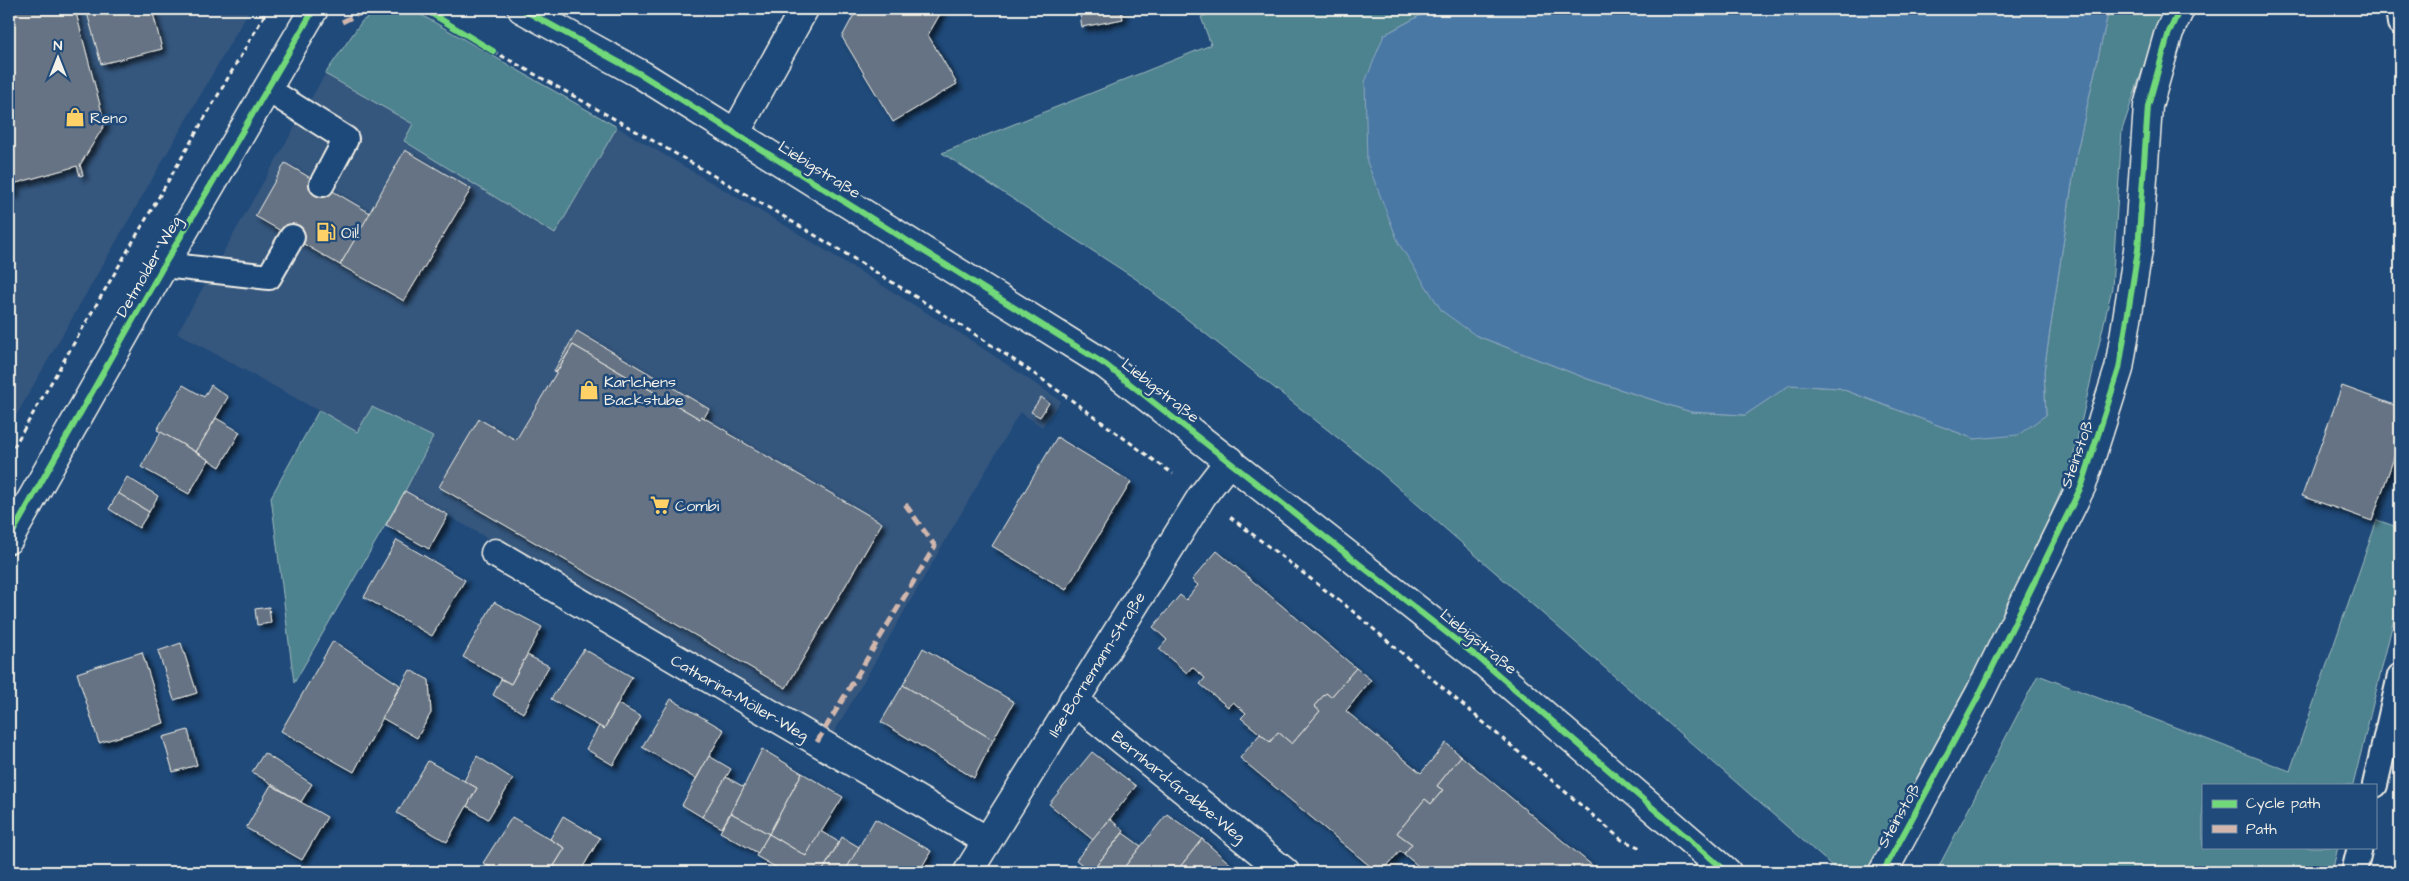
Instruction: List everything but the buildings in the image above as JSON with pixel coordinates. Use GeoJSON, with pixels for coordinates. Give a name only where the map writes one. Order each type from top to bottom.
{"type":"FeatureCollection","features":[{"type":"Feature","properties":{"kind":"street","name":"Detmolder Weg"},"geometry":{"type":"LineString","coordinates":[[9,539],[164,265],[314,9]]}},
{"type":"Feature","properties":{"kind":"street","name":"Liebigstraße"},"geometry":{"type":"LineString","coordinates":[[522,9],[642,75],[736,132],[1106,365],[1230,460],[1480,659],[1727,872]]}},
{"type":"Feature","properties":{"kind":"street"},"geometry":{"type":"LineString","coordinates":[[736,132],[804,9]]}},
{"type":"Feature","properties":{"kind":"street","name":"Steinstoß"},"geometry":{"type":"LineString","coordinates":[[1883,872],[1980,693],[2082,485],[2119,370],[2138,250],[2148,106],[2169,32],[2180,9]]}},
{"type":"Feature","properties":{"kind":"street","name":"Ilse-Bornemann-Straße"},"geometry":{"type":"LineString","coordinates":[[968,872],[1073,700],[1202,496],[1230,460]]}},
{"type":"Feature","properties":{"kind":"street","name":"Catharina-Möller-Weg"},"geometry":{"type":"LineString","coordinates":[[495,553],[986,840]]}},
{"type":"Feature","properties":{"kind":"street","name":"Bernhard-Grabbe-Weg"},"geometry":{"type":"LineString","coordinates":[[1073,700],[1285,872]]}},
{"type":"Feature","properties":{"kind":"lane"},"geometry":{"type":"LineString","coordinates":[[2398,9],[2400,23]]}},
{"type":"Feature","properties":{"kind":"lane"},"geometry":{"type":"LineString","coordinates":[[267,89],[346,139],[322,184]]}},
{"type":"Feature","properties":{"kind":"lane"},"geometry":{"type":"LineString","coordinates":[[164,265],[269,277],[292,237]]}},
{"type":"Feature","properties":{"kind":"lane"},"geometry":{"type":"LineString","coordinates":[[2375,784],[2400,676]]}},
{"type":"Feature","properties":{"kind":"lane"},"geometry":{"type":"LineString","coordinates":[[2354,872],[2360,848]]}},
{"type":"Feature","properties":{"kind":"path"},"geometry":{"type":"LineString","coordinates":[[9,454],[268,9]]}},
{"type":"Feature","properties":{"kind":"path"},"geometry":{"type":"LineString","coordinates":[[493,50],[679,154],[999,350],[1202,496],[1350,609],[1622,840],[1647,851]]}},
{"type":"Feature","properties":{"kind":"shaded area"},"geometry":{"type":"Polygon","coordinates":[[[9,9],[250,9],[9,428],[9,9]]]}},
{"type":"Feature","properties":{"kind":"shaded area"},"geometry":{"type":"Polygon","coordinates":[[[1432,9],[2109,9],[2077,151],[2044,371],[2046,415],[2018,435],[1975,439],[1839,388],[1790,385],[1745,415],[1691,412],[1588,379],[1475,335],[1442,311],[1399,244],[1367,162],[1365,82],[1384,35],[1432,9]]]}},
{"type":"Feature","properties":{"kind":"shaded area"},"geometry":{"type":"Polygon","coordinates":[[[325,74],[414,124],[404,142],[555,233],[617,127],[796,232],[966,337],[1061,401],[1042,427],[1020,412],[832,736],[405,491],[433,438],[357,432],[177,333],[325,74]]]}},
{"type":"Feature","properties":{"kind":"green space"},"geometry":{"type":"Polygon","coordinates":[[[381,9],[411,9],[617,127],[555,234],[404,141],[413,124],[325,74],[362,21],[381,9]]]}},
{"type":"Feature","properties":{"kind":"green space"},"geometry":{"type":"Polygon","coordinates":[[[1225,9],[1432,9],[1384,35],[1475,335],[1588,379],[1691,412],[1745,415],[1789,385],[1839,388],[1975,439],[2046,415],[2044,371],[2077,151],[2109,9],[2163,9],[2122,130],[2112,288],[2070,471],[1990,652],[1867,872],[1839,872],[1371,464],[1136,279],[942,153],[1211,45],[1201,17],[1225,9]]]}},
{"type":"Feature","properties":{"kind":"green space"},"geometry":{"type":"Polygon","coordinates":[[[372,407],[433,437],[405,491],[294,683],[271,497],[319,410],[357,432],[372,407]]]}},
{"type":"Feature","properties":{"kind":"green space"},"geometry":{"type":"Polygon","coordinates":[[[2377,520],[2400,528],[2400,594],[2353,784],[2202,784],[2202,848],[2338,848],[2332,872],[1936,872],[2038,675],[2290,771],[2377,520]]]}},
{"type":"Feature","properties":{"kind":"marked path"},"geometry":{"type":"LineString","coordinates":[[342,22],[368,9]]}},
{"type":"Feature","properties":{"kind":"marked path"},"geometry":{"type":"LineString","coordinates":[[817,742],[935,546],[903,501]]}},
{"type":"Feature","properties":{"kind":"cycle path"},"geometry":{"type":"LineString","coordinates":[[9,539],[164,265],[314,9]]}},
{"type":"Feature","properties":{"kind":"cycle path"},"geometry":{"type":"LineString","coordinates":[[424,9],[493,51]]}},
{"type":"Feature","properties":{"kind":"cycle path"},"geometry":{"type":"LineString","coordinates":[[522,9],[642,75],[1106,365],[1480,659],[1727,872]]}},
{"type":"Feature","properties":{"kind":"cycle path"},"geometry":{"type":"LineString","coordinates":[[1883,872],[1980,693],[2082,485],[2119,369],[2138,250],[2148,106],[2169,32],[2180,9]]}},
{"type":"Feature","properties":{"kind":"place","name":"Reno"},"geometry":{"type":"Point","coordinates":[75,117]}},
{"type":"Feature","properties":{"kind":"place","name":"Oil!"},"geometry":{"type":"Point","coordinates":[326,232]}},
{"type":"Feature","properties":{"kind":"place","name":"Karlchens Backstube"},"geometry":{"type":"Point","coordinates":[589,390]}},
{"type":"Feature","properties":{"kind":"place","name":"Combi"},"geometry":{"type":"Point","coordinates":[660,505]}}]}
